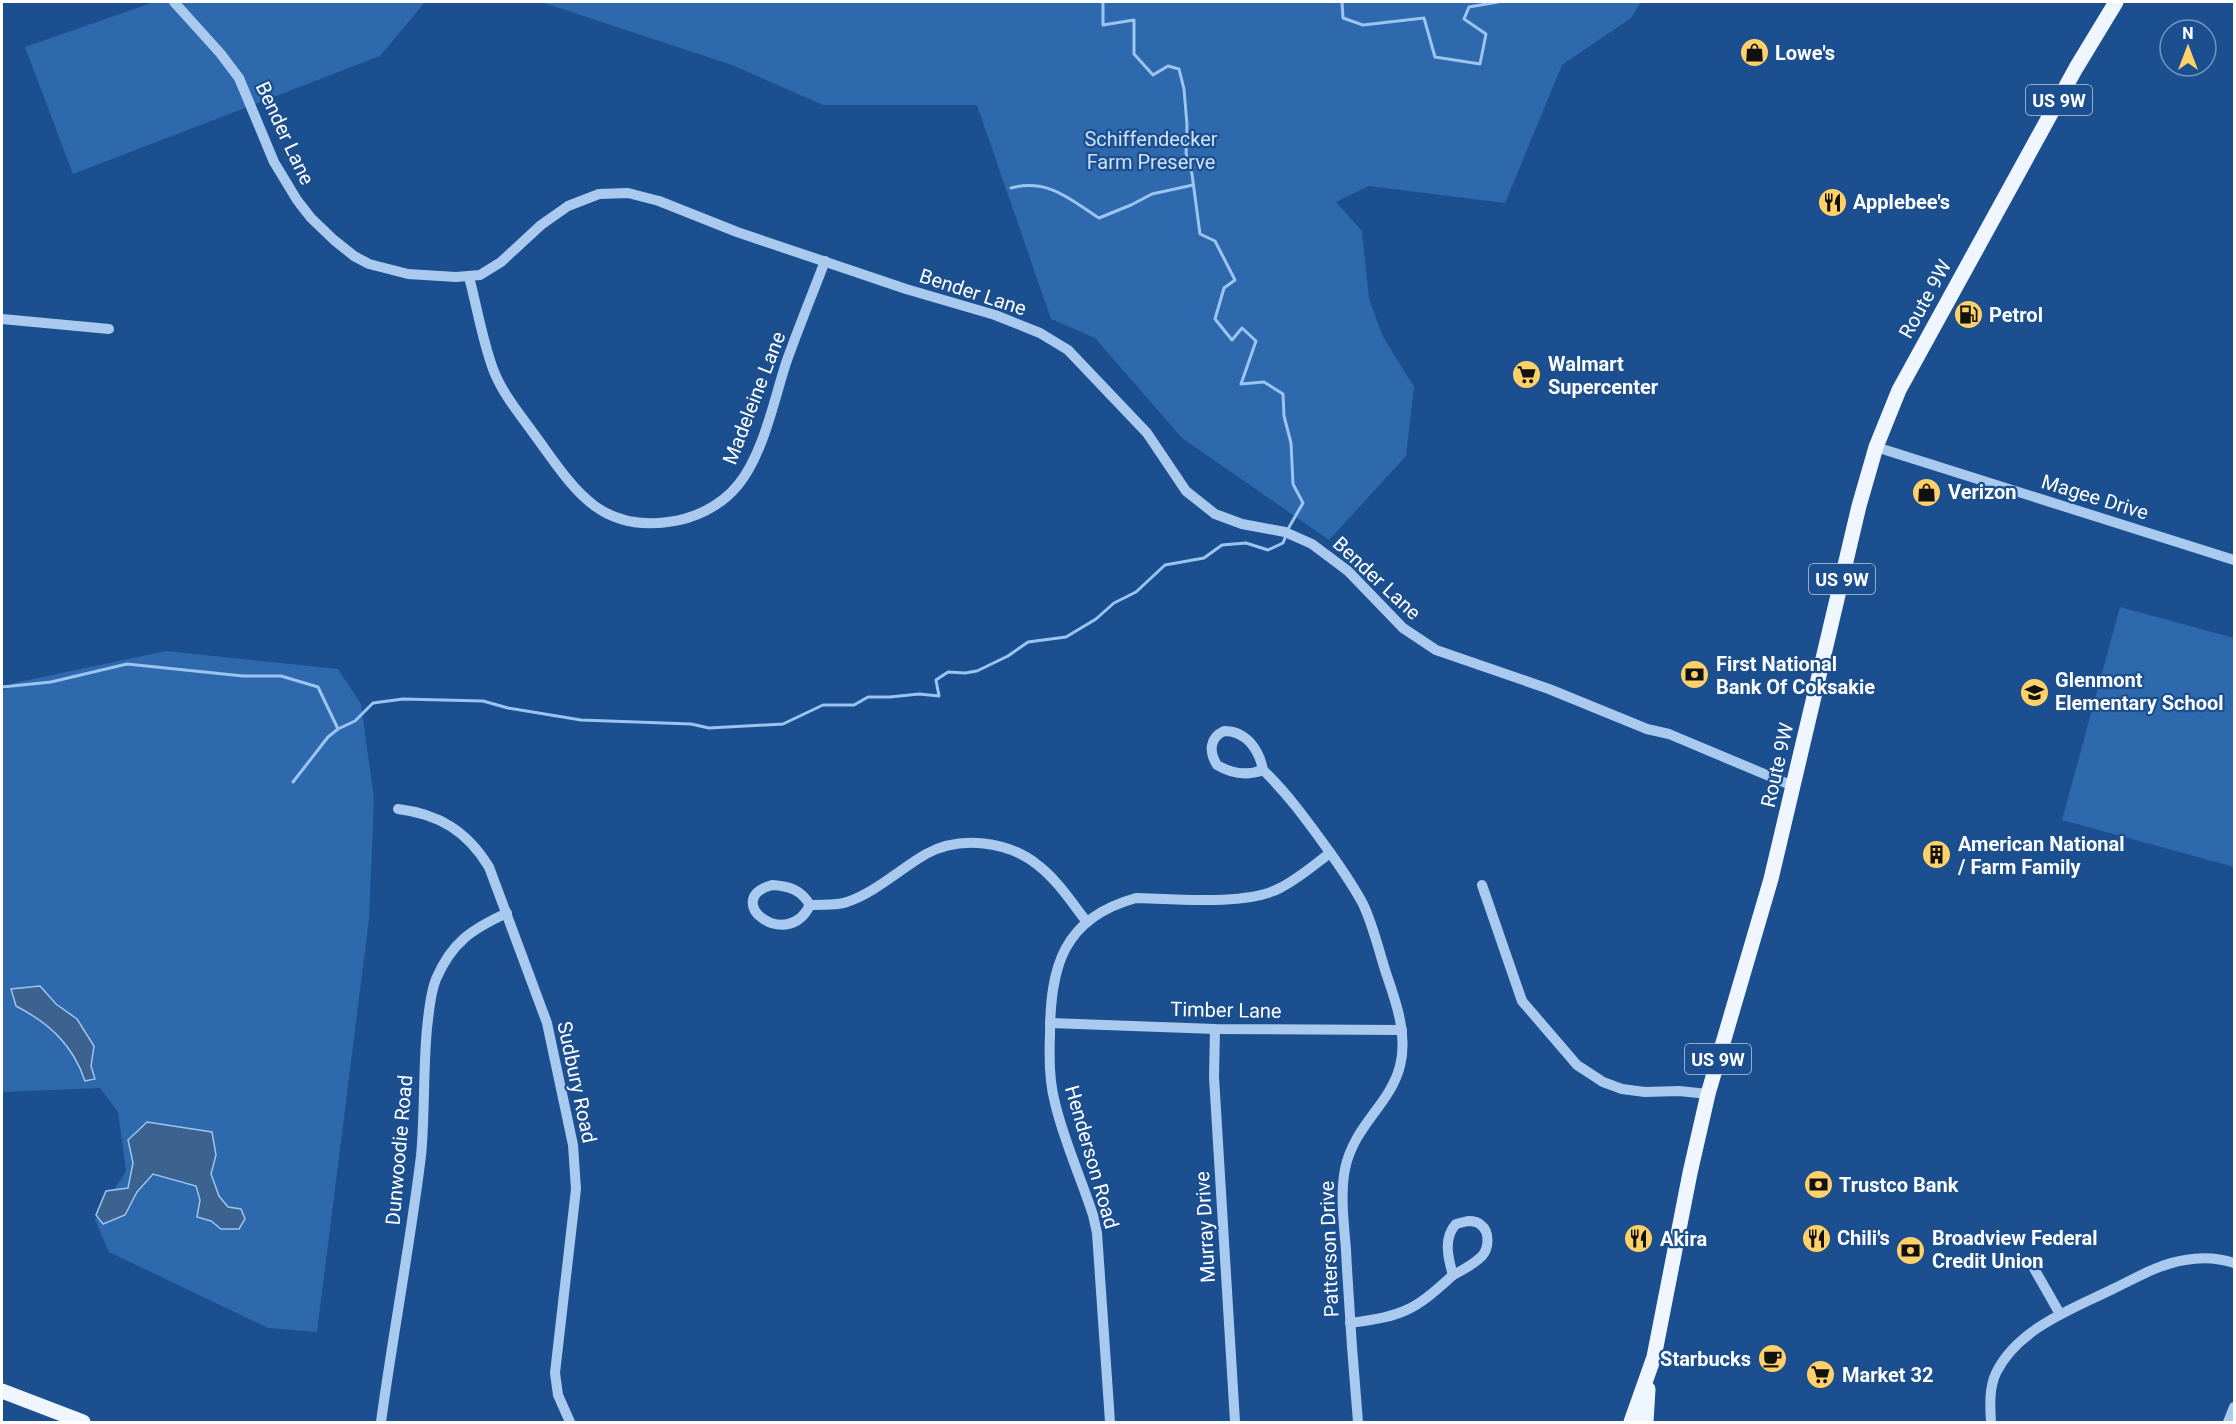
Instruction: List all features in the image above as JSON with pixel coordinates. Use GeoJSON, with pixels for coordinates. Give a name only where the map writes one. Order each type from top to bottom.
{"type":"FeatureCollection","features":[{"type":"Feature","properties":{"kind":"main road","name":"Route 9W"},"geometry":{"type":"LineString","coordinates":[[1646,1422],[1649,1374],[1708,1094],[1771,879],[1859,506],[1876,447],[1899,390],[1920,349],[2076,68],[2116,2]]}},
{"type":"Feature","properties":{"kind":"main road","name":"Route 9W"},"geometry":{"type":"LineString","coordinates":[[1631,1422],[1649,1374]]}},
{"type":"Feature","properties":{"kind":"main road"},"geometry":{"type":"LineString","coordinates":[[2,1391],[62,1418],[83,1422]]}},
{"type":"Feature","properties":{"kind":"street","name":"Bender Lane"},"geometry":{"type":"LineString","coordinates":[[174,2],[234,70],[245,89],[270,153],[285,182],[304,210],[326,233],[354,256],[378,267],[408,274],[469,277],[480,275],[496,266],[560,211],[586,198],[612,192],[637,194],[724,228],[906,289],[995,315],[1051,339],[1068,350],[1140,425],[1154,442],[1186,492],[1203,507],[1223,518],[1285,532],[1312,544],[1348,571],[1403,628],[1436,650],[1580,701],[1647,729],[1669,734],[1793,786]]}},
{"type":"Feature","properties":{"kind":"street","name":"Madeleine Lane"},"geometry":{"type":"LineString","coordinates":[[469,277],[493,368],[503,391],[573,488],[590,505],[608,514],[631,522],[654,524],[679,521],[702,513],[723,500],[738,485],[753,464],[787,360],[825,261]]}},
{"type":"Feature","properties":{"kind":"street"},"geometry":{"type":"LineString","coordinates":[[2,319],[109,329]]}},
{"type":"Feature","properties":{"kind":"street","name":"Magee Drive"},"geometry":{"type":"LineString","coordinates":[[1876,447],[2235,560]]}},
{"type":"Feature","properties":{"kind":"street","name":"Patterson Drive"},"geometry":{"type":"LineString","coordinates":[[1263,770],[1250,774],[1236,773],[1217,765],[1211,750],[1217,734],[1232,731],[1246,738],[1258,755],[1263,770],[1284,790],[1344,870],[1363,906],[1394,995],[1401,1030],[1403,1051],[1400,1067],[1391,1088],[1356,1136],[1345,1170],[1343,1195],[1358,1422]]}},
{"type":"Feature","properties":{"kind":"street","name":"Sudbury Road"},"geometry":{"type":"LineString","coordinates":[[398,809],[435,816],[467,838],[482,855],[507,913],[547,1023],[573,1145],[576,1189],[555,1373],[558,1395],[570,1422]]}},
{"type":"Feature","properties":{"kind":"street"},"geometry":{"type":"LineString","coordinates":[[810,905],[846,903],[872,890],[928,853],[954,844],[980,842],[1012,850],[1039,866],[1059,886],[1087,922]]}},
{"type":"Feature","properties":{"kind":"street","name":"Henderson Road"},"geometry":{"type":"LineString","coordinates":[[1110,1422],[1097,1233],[1093,1215],[1054,1102],[1049,1064],[1052,985],[1060,957],[1087,922],[1109,907],[1136,898],[1243,898],[1262,894],[1279,889],[1330,853]]}},
{"type":"Feature","properties":{"kind":"street"},"geometry":{"type":"LineString","coordinates":[[780,885],[799,891],[810,905],[799,919],[774,924],[759,916],[753,909],[752,900],[756,892],[764,887],[780,885]]}},
{"type":"Feature","properties":{"kind":"street"},"geometry":{"type":"LineString","coordinates":[[1482,885],[1522,1001],[1577,1065],[1603,1082],[1622,1089],[1708,1094]]}},
{"type":"Feature","properties":{"kind":"street","name":"Dunwoodie Road"},"geometry":{"type":"LineString","coordinates":[[381,1422],[421,1154],[424,1057],[429,1009],[435,982],[445,961],[465,936],[479,925],[507,913]]}},
{"type":"Feature","properties":{"kind":"street","name":"Timber Lane"},"geometry":{"type":"LineString","coordinates":[[1050,1023],[1215,1029],[1401,1030]]}},
{"type":"Feature","properties":{"kind":"street","name":"Murray Drive"},"geometry":{"type":"LineString","coordinates":[[1215,1029],[1214,1077],[1235,1422]]}},
{"type":"Feature","properties":{"kind":"street"},"geometry":{"type":"LineString","coordinates":[[1350,1323],[1380,1319],[1414,1308],[1426,1300],[1453,1275],[1485,1252],[1487,1233],[1480,1223],[1461,1221],[1452,1228],[1449,1234],[1448,1250],[1453,1275]]}},
{"type":"Feature","properties":{"kind":"street"},"geometry":{"type":"LineString","coordinates":[[1991,1422],[1991,1391],[2000,1366],[2008,1354],[2022,1341],[2060,1314],[2149,1271],[2173,1263],[2205,1258],[2235,1263]]}},
{"type":"Feature","properties":{"kind":"street"},"geometry":{"type":"LineString","coordinates":[[2032,1265],[2060,1314]]}},
{"type":"Feature","properties":{"kind":"street"},"geometry":{"type":"LineString","coordinates":[[2228,1422],[2235,1407]]}},
{"type":"Feature","properties":{"kind":"green space"},"geometry":{"type":"Polygon","coordinates":[[[154,2],[425,2],[380,56],[73,174],[25,47],[154,2]]]}},
{"type":"Feature","properties":{"kind":"green space","name":"Schiffendecker Farm Preserve"},"geometry":{"type":"Polygon","coordinates":[[[541,2],[1641,2],[1631,18],[1562,65],[1505,203],[1369,186],[1336,202],[1362,231],[1369,298],[1382,335],[1414,387],[1406,456],[1329,540],[1182,438],[1095,338],[1051,319],[977,105],[823,105],[732,65],[541,2]]]}},
{"type":"Feature","properties":{"kind":"green space"},"geometry":{"type":"Polygon","coordinates":[[[2120,607],[2234,638],[2234,867],[2062,820],[2120,607]]]}},
{"type":"Feature","properties":{"kind":"green space"},"geometry":{"type":"Polygon","coordinates":[[[166,651],[338,669],[361,704],[374,799],[369,919],[317,1332],[268,1328],[109,1252],[95,1220],[126,1171],[118,1112],[100,1088],[2,1092],[2,692],[14,683],[166,651]]]}},
{"type":"Feature","properties":{"kind":"shaded area"},"geometry":{"type":"Polygon","coordinates":[[[40,986],[56,1004],[77,1019],[94,1046],[91,1066],[95,1079],[85,1081],[74,1056],[58,1036],[39,1020],[16,1006],[11,989],[40,986]]]}},
{"type":"Feature","properties":{"kind":"shaded area"},"geometry":{"type":"Polygon","coordinates":[[[147,1122],[212,1132],[216,1155],[211,1174],[219,1196],[228,1207],[241,1209],[245,1219],[239,1229],[221,1229],[211,1221],[197,1217],[200,1200],[196,1186],[153,1174],[137,1192],[125,1215],[103,1224],[96,1215],[106,1191],[128,1188],[133,1163],[128,1140],[147,1122]]]}},
{"type":"Feature","properties":{"kind":"waterway"},"geometry":{"type":"LineString","coordinates":[[1103,2],[1103,25],[1134,20],[1134,54],[1153,75],[1168,66],[1179,69],[1184,89],[1187,125],[1186,153],[1192,174],[1200,234],[1215,241],[1235,280],[1224,288],[1215,319],[1232,340],[1242,328],[1256,341],[1241,384],[1264,382],[1283,394],[1284,416],[1291,443],[1293,484],[1303,503],[1288,529]]}},
{"type":"Feature","properties":{"kind":"waterway"},"geometry":{"type":"LineString","coordinates":[[1342,2],[1343,18],[1363,25],[1424,18],[1435,57],[1480,64],[1486,34],[1464,19],[1469,7],[1498,2]]}},
{"type":"Feature","properties":{"kind":"waterway"},"geometry":{"type":"LineString","coordinates":[[1011,188],[1024,186],[1047,188],[1058,192],[1099,218],[1152,194],[1193,185]]}},
{"type":"Feature","properties":{"kind":"waterway"},"geometry":{"type":"LineString","coordinates":[[2,687],[51,682],[127,664],[243,676],[281,676],[318,687],[338,729],[355,721],[373,703],[403,699],[483,701],[508,708],[581,720],[691,724],[709,728],[783,724],[823,705],[854,705],[868,697],[919,694],[939,696],[936,680],[948,672],[977,671],[1008,656],[1028,642],[1066,637],[1096,619],[1114,603],[1136,592],[1165,565],[1204,558],[1222,545],[1246,543],[1268,550],[1283,543],[1285,538]]}},
{"type":"Feature","properties":{"kind":"waterway"},"geometry":{"type":"LineString","coordinates":[[293,782],[328,737],[338,729]]}},
{"type":"Feature","properties":{"kind":"place","name":"Lowe's"},"geometry":{"type":"Point","coordinates":[1754,53]}},
{"type":"Feature","properties":{"kind":"place","name":"Applebee's"},"geometry":{"type":"Point","coordinates":[1832,202]}},
{"type":"Feature","properties":{"kind":"place","name":"Petrol"},"geometry":{"type":"Point","coordinates":[1968,315]}},
{"type":"Feature","properties":{"kind":"place","name":"Walmart Supercenter"},"geometry":{"type":"Point","coordinates":[1527,375]}},
{"type":"Feature","properties":{"kind":"place","name":"Verizon"},"geometry":{"type":"Point","coordinates":[1927,492]}},
{"type":"Feature","properties":{"kind":"place","name":"First National Bank Of Coksakie"},"geometry":{"type":"Point","coordinates":[1695,675]}},
{"type":"Feature","properties":{"kind":"place","name":"Glenmont Elementary School"},"geometry":{"type":"Point","coordinates":[2034,692]}},
{"type":"Feature","properties":{"kind":"place","name":"American National / Farm Family"},"geometry":{"type":"Point","coordinates":[1937,855]}},
{"type":"Feature","properties":{"kind":"place","name":"Trustco Bank"},"geometry":{"type":"Point","coordinates":[1818,1185]}},
{"type":"Feature","properties":{"kind":"place","name":"Chili's"},"geometry":{"type":"Point","coordinates":[1816,1238]}},
{"type":"Feature","properties":{"kind":"place","name":"Akira"},"geometry":{"type":"Point","coordinates":[1639,1239]}},
{"type":"Feature","properties":{"kind":"place","name":"Broadview Federal Credit Union"},"geometry":{"type":"Point","coordinates":[1911,1250]}},
{"type":"Feature","properties":{"kind":"place","name":"Starbucks"},"geometry":{"type":"Point","coordinates":[1772,1359]}},
{"type":"Feature","properties":{"kind":"place","name":"Market 32"},"geometry":{"type":"Point","coordinates":[1821,1375]}}]}
